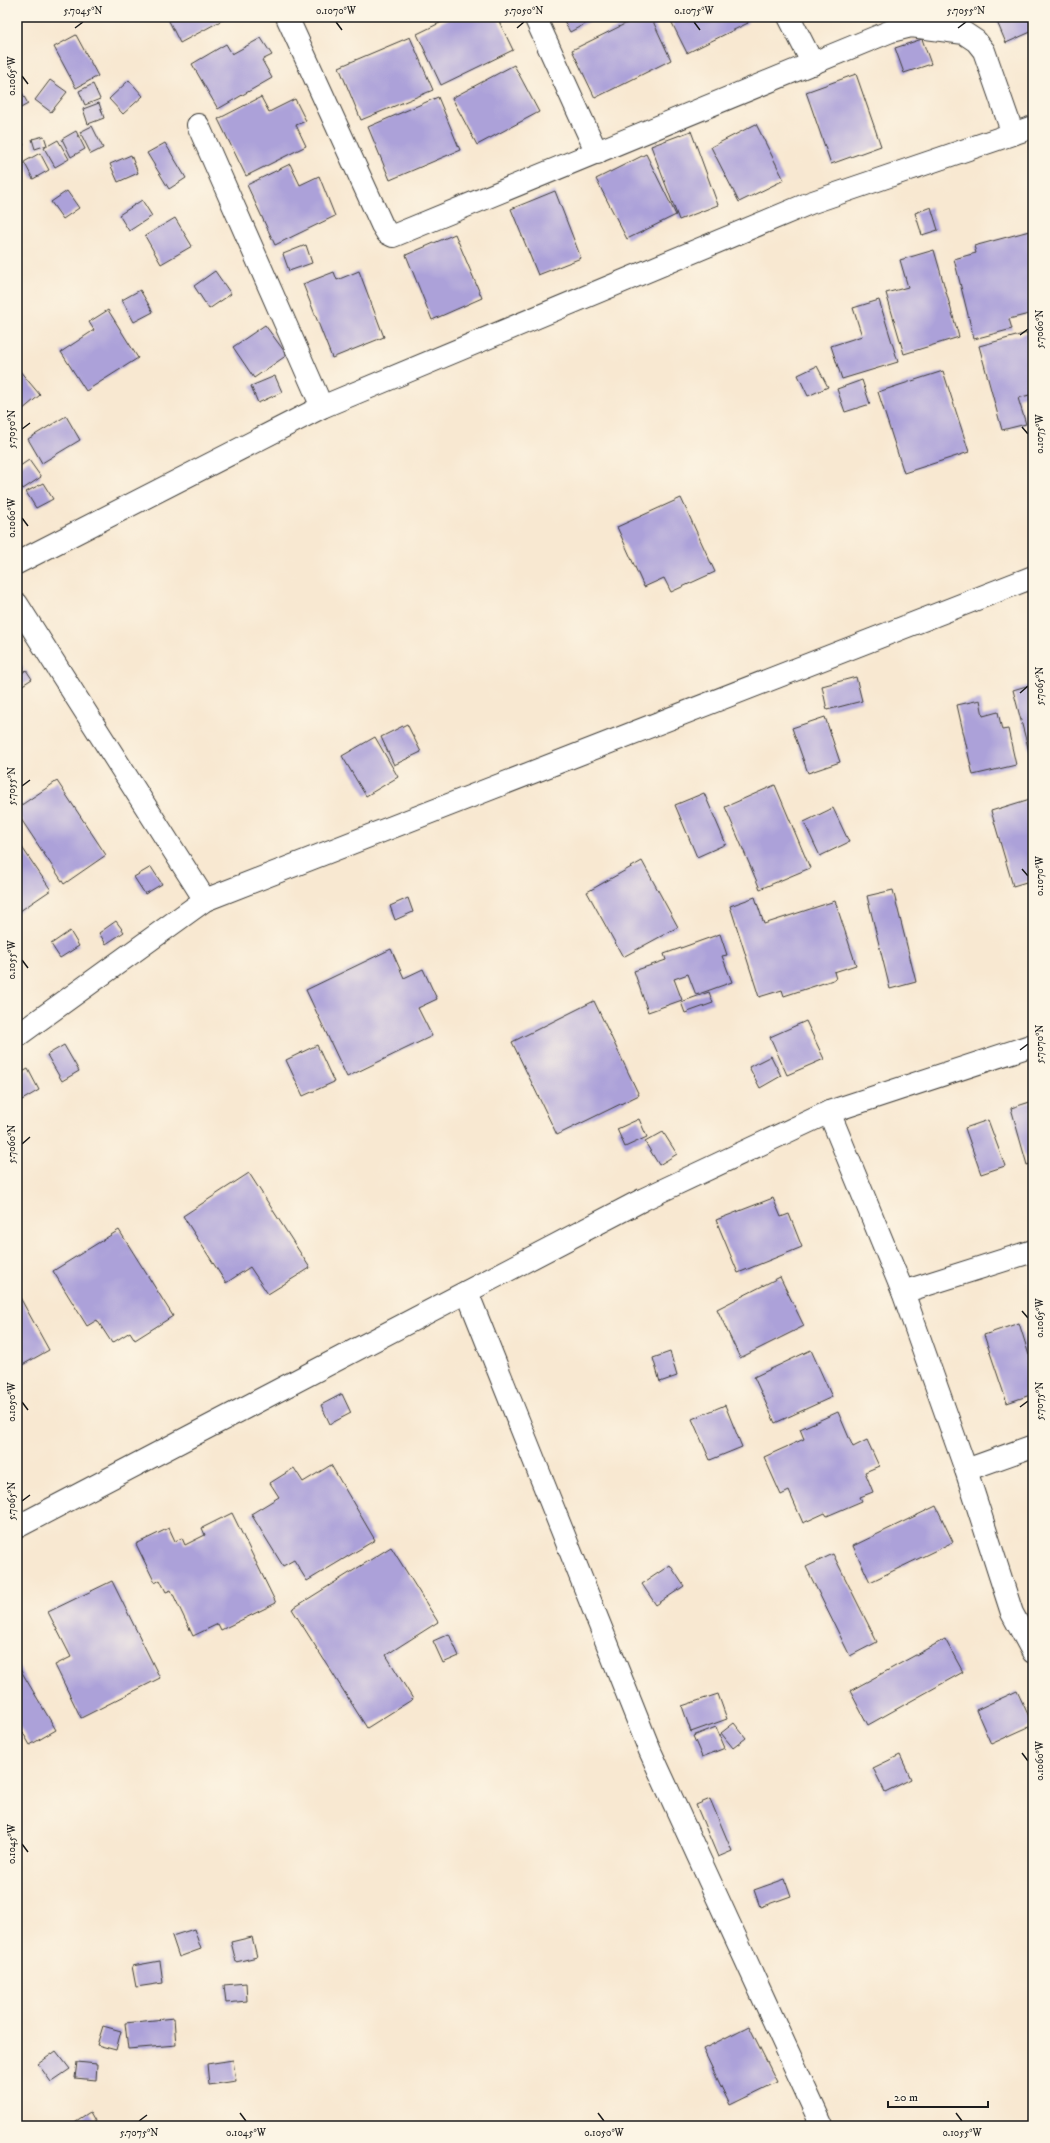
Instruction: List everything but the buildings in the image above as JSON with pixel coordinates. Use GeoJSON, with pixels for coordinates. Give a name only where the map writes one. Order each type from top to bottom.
{"type":"FeatureCollection","features":[{"type":"Feature","properties":{"kind":"street"},"geometry":{"type":"LineString","coordinates":[[287,17],[387,233],[393,236],[891,31],[911,26],[964,34],[976,41],[984,51],[1013,134]]}},
{"type":"Feature","properties":{"kind":"street"},"geometry":{"type":"LineString","coordinates":[[535,17],[597,153]]}},
{"type":"Feature","properties":{"kind":"street"},"geometry":{"type":"LineString","coordinates":[[789,17],[813,64]]}},
{"type":"Feature","properties":{"kind":"street"},"geometry":{"type":"LineString","coordinates":[[198,125],[322,407]]}},
{"type":"Feature","properties":{"kind":"street"},"geometry":{"type":"LineString","coordinates":[[17,562],[322,407],[810,203],[1033,127]]}},
{"type":"Feature","properties":{"kind":"street"},"geometry":{"type":"LineString","coordinates":[[17,1036],[205,900],[1033,577]]}},
{"type":"Feature","properties":{"kind":"street"},"geometry":{"type":"LineString","coordinates":[[17,604],[205,900]]}},
{"type":"Feature","properties":{"kind":"street"},"geometry":{"type":"LineString","coordinates":[[19,1522],[467,1292],[644,1198],[829,1112],[1033,1045]]}},
{"type":"Feature","properties":{"kind":"street"},"geometry":{"type":"LineString","coordinates":[[829,1112],[903,1292],[966,1470],[1012,1613],[1033,1652]]}},
{"type":"Feature","properties":{"kind":"street"},"geometry":{"type":"LineString","coordinates":[[903,1292],[1033,1251]]}},
{"type":"Feature","properties":{"kind":"street"},"geometry":{"type":"LineString","coordinates":[[467,1292],[650,1751],[822,2126]]}},
{"type":"Feature","properties":{"kind":"street"},"geometry":{"type":"LineString","coordinates":[[966,1470],[1033,1446]]}}]}
